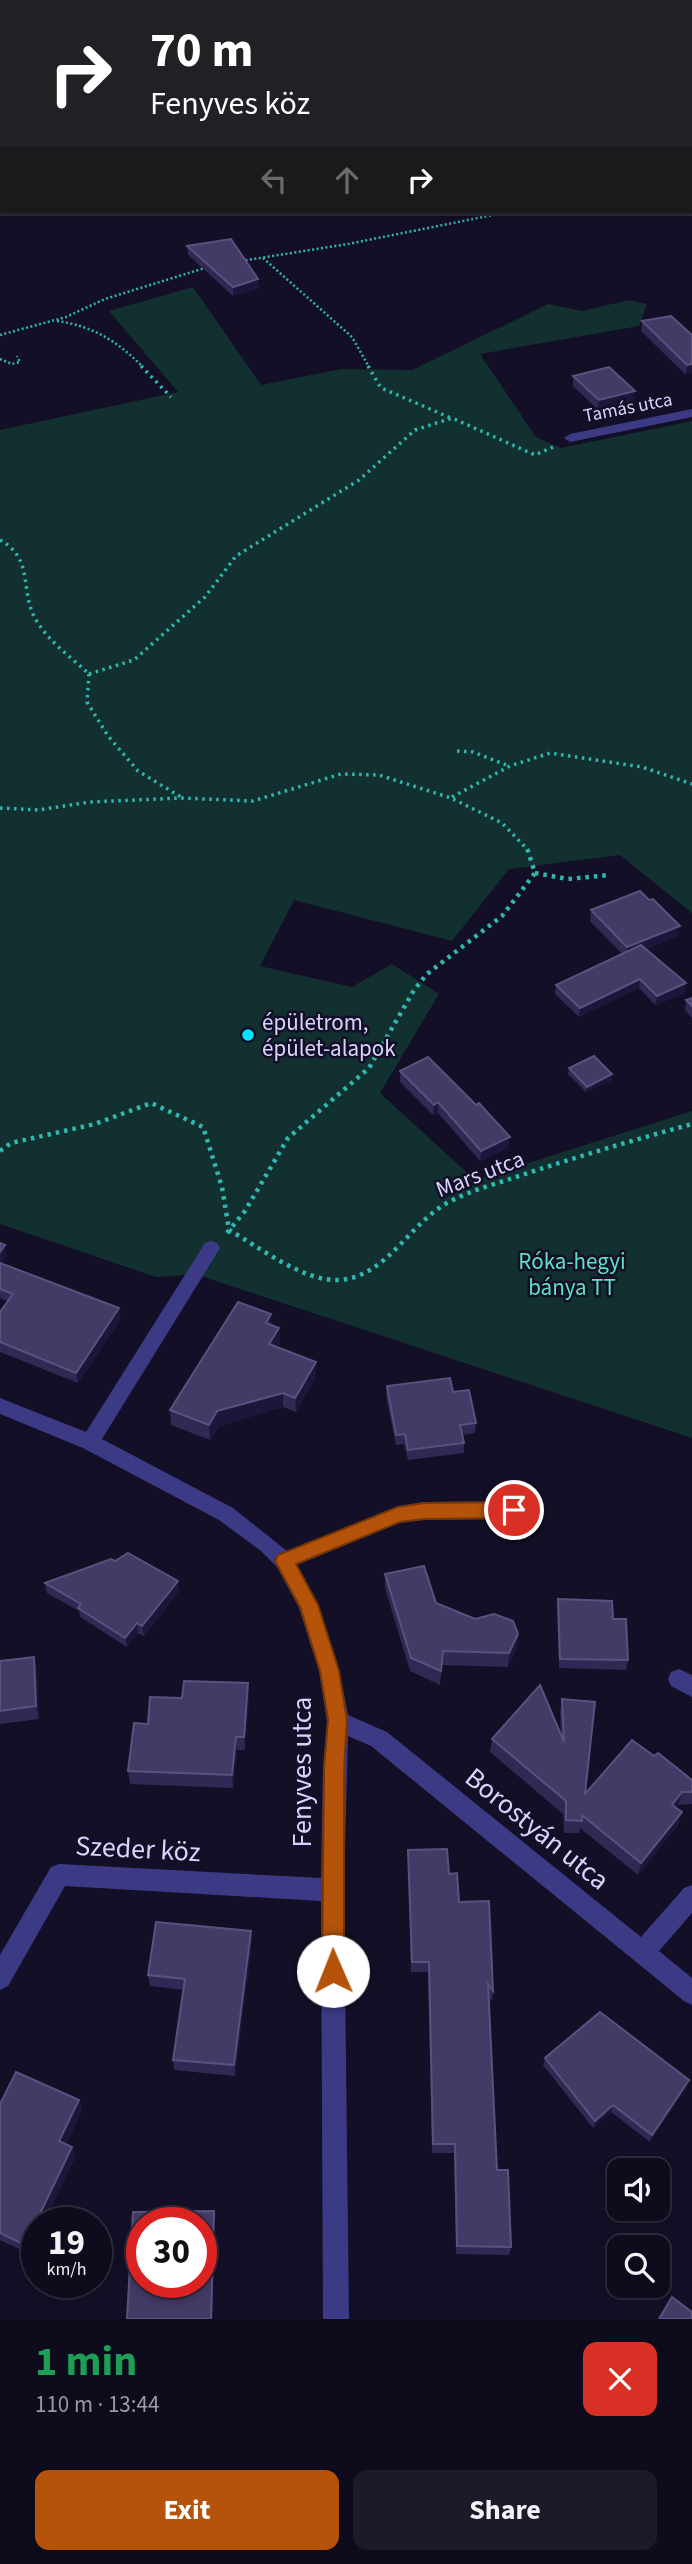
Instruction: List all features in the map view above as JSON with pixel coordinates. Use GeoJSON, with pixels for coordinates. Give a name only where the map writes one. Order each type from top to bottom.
{"type":"FeatureCollection","features":[{"type":"Feature","properties":{"kind":"street","name":"Tamás utca"},"geometry":{"type":"LineString","coordinates":[[570,438],[692,413]]}},
{"type":"Feature","properties":{"kind":"street"},"geometry":{"type":"LineString","coordinates":[[90,1442],[211,1248]]}},
{"type":"Feature","properties":{"kind":"street","name":"Fenyves utca"},"geometry":{"type":"LineString","coordinates":[[0,1406],[90,1442],[226,1514],[268,1545],[284,1561],[309,1605],[330,1671],[338,1720],[334,1768],[332,1890],[336,2319]]}},
{"type":"Feature","properties":{"kind":"street"},"geometry":{"type":"LineString","coordinates":[[284,1561],[398,1515],[424,1511],[514,1510]]}},
{"type":"Feature","properties":{"kind":"street","name":"Borostyán utca"},"geometry":{"type":"LineString","coordinates":[[338,1720],[379,1739],[692,1993]]}},
{"type":"Feature","properties":{"kind":"street","name":"Szeder köz"},"geometry":{"type":"LineString","coordinates":[[0,1978],[60,1875],[332,1890]]}},
{"type":"Feature","properties":{"kind":"street"},"geometry":{"type":"LineString","coordinates":[[642,1953],[692,1896]]}},
{"type":"Feature","properties":{"kind":"path"},"geometry":{"type":"LineString","coordinates":[[237,262],[497,214]]}},
{"type":"Feature","properties":{"kind":"path"},"geometry":{"type":"LineString","coordinates":[[262,258],[352,337],[381,388],[535,455],[570,438]]}},
{"type":"Feature","properties":{"kind":"path"},"geometry":{"type":"LineString","coordinates":[[0,335],[51,321],[105,299],[212,266]]}},
{"type":"Feature","properties":{"kind":"path"},"geometry":{"type":"LineString","coordinates":[[51,321],[83,325],[114,338],[171,397]]}},
{"type":"Feature","properties":{"kind":"path"},"geometry":{"type":"LineString","coordinates":[[0,359],[12,364],[20,362],[18,356]]}},
{"type":"Feature","properties":{"kind":"path"},"geometry":{"type":"LineString","coordinates":[[89,674],[134,660],[205,597],[236,556],[359,480],[415,430],[452,418]]}},
{"type":"Feature","properties":{"kind":"path"},"geometry":{"type":"LineString","coordinates":[[0,540],[16,550],[27,577],[30,611],[39,626],[89,674]]}},
{"type":"Feature","properties":{"kind":"path"},"geometry":{"type":"LineString","coordinates":[[89,674],[87,702],[108,736],[138,771],[181,797]]}},
{"type":"Feature","properties":{"kind":"path"},"geometry":{"type":"LineString","coordinates":[[457,751],[473,752],[510,766]]}},
{"type":"Feature","properties":{"kind":"path"},"geometry":{"type":"LineString","coordinates":[[451,798],[510,766],[550,753],[642,767],[692,784]]}},
{"type":"Feature","properties":{"kind":"path"},"geometry":{"type":"LineString","coordinates":[[0,808],[38,810],[90,803],[181,797],[253,801],[325,778],[356,773],[379,775],[451,798],[502,823],[527,848],[535,873]]}},
{"type":"Feature","properties":{"kind":"path"},"geometry":{"type":"LineString","coordinates":[[535,873],[568,879],[609,875]]}},
{"type":"Feature","properties":{"kind":"path"},"geometry":{"type":"LineString","coordinates":[[211,1248],[249,1207],[278,1151],[288,1138],[369,1068],[414,990],[427,974],[502,916],[535,873]]}},
{"type":"Feature","properties":{"kind":"path"},"geometry":{"type":"LineString","coordinates":[[0,1151],[11,1143],[95,1124],[151,1103],[203,1127],[222,1187],[229,1230]]}},
{"type":"Feature","properties":{"kind":"path","name":"Mars utca"},"geometry":{"type":"LineString","coordinates":[[229,1230],[326,1280],[355,1278],[368,1272],[406,1238],[424,1217],[449,1202],[577,1156],[692,1124]]}},
{"type":"Feature","properties":{"kind":"green space","name":"Róka-hegyi bánya TT"},"geometry":{"type":"Polygon","coordinates":[[[193,287],[261,385],[341,369],[412,370],[548,304],[582,311],[629,300],[647,304],[639,326],[480,354],[536,437],[561,448],[692,421],[692,913],[620,855],[509,869],[452,941],[294,900],[260,966],[352,987],[392,964],[439,994],[380,1093],[475,1180],[692,1111],[692,1438],[195,1274],[156,1277],[0,1224],[0,430],[178,392],[109,311],[193,287]]]}},
{"type":"Feature","properties":{"kind":"building"},"geometry":{"type":"Polygon","coordinates":[[[231,239],[258,279],[233,287],[187,246],[231,239]]]}},
{"type":"Feature","properties":{"kind":"building"},"geometry":{"type":"Polygon","coordinates":[[[671,316],[692,335],[692,364],[687,365],[642,321],[671,316]]]}},
{"type":"Feature","properties":{"kind":"building"},"geometry":{"type":"Polygon","coordinates":[[[609,367],[635,391],[599,400],[573,376],[609,367]]]}},
{"type":"Feature","properties":{"kind":"building"},"geometry":{"type":"Polygon","coordinates":[[[640,891],[649,900],[653,899],[680,926],[627,947],[591,910],[640,891]]]}},
{"type":"Feature","properties":{"kind":"building"},"geometry":{"type":"Polygon","coordinates":[[[641,945],[686,983],[657,996],[640,979],[580,1008],[556,985],[641,945]]]}},
{"type":"Feature","properties":{"kind":"building"},"geometry":{"type":"Polygon","coordinates":[[[594,1056],[612,1074],[587,1087],[569,1068],[594,1056]]]}},
{"type":"Feature","properties":{"kind":"building"},"geometry":{"type":"Polygon","coordinates":[[[428,1057],[476,1105],[479,1103],[510,1137],[481,1151],[438,1102],[434,1105],[400,1071],[428,1057]]]}},
{"type":"Feature","properties":{"kind":"building"},"geometry":{"type":"Polygon","coordinates":[[[0,1263],[119,1308],[76,1373],[0,1342],[0,1312],[13,1294],[0,1289],[0,1263]]]}},
{"type":"Feature","properties":{"kind":"building"},"geometry":{"type":"Polygon","coordinates":[[[238,1302],[271,1314],[266,1323],[279,1328],[269,1344],[316,1362],[295,1398],[283,1393],[217,1411],[209,1425],[170,1410],[238,1302]]]}},
{"type":"Feature","properties":{"kind":"building"},"geometry":{"type":"Polygon","coordinates":[[[450,1378],[453,1392],[469,1390],[476,1423],[460,1425],[464,1443],[408,1450],[405,1434],[396,1435],[387,1386],[450,1378]]]}},
{"type":"Feature","properties":{"kind":"building"},"geometry":{"type":"Polygon","coordinates":[[[128,1553],[178,1581],[142,1626],[137,1623],[125,1638],[78,1608],[81,1604],[45,1583],[111,1559],[115,1561],[128,1553]]]}},
{"type":"Feature","properties":{"kind":"building"},"geometry":{"type":"Polygon","coordinates":[[[424,1566],[436,1603],[475,1619],[494,1614],[513,1621],[518,1634],[509,1653],[443,1651],[441,1671],[411,1658],[385,1574],[424,1566]]]}},
{"type":"Feature","properties":{"kind":"building"},"geometry":{"type":"Polygon","coordinates":[[[558,1599],[612,1601],[613,1619],[626,1619],[628,1660],[560,1659],[558,1599]]]}},
{"type":"Feature","properties":{"kind":"building"},"geometry":{"type":"Polygon","coordinates":[[[34,1657],[36,1706],[0,1711],[0,1661],[34,1657]]]}},
{"type":"Feature","properties":{"kind":"building"},"geometry":{"type":"Polygon","coordinates":[[[184,1681],[248,1683],[244,1737],[236,1737],[232,1775],[128,1771],[134,1723],[148,1724],[150,1697],[182,1698],[184,1681]]]}},
{"type":"Feature","properties":{"kind":"building"},"geometry":{"type":"Polygon","coordinates":[[[540,1685],[564,1742],[562,1699],[595,1702],[585,1794],[632,1740],[654,1756],[658,1753],[692,1780],[692,1792],[682,1792],[672,1805],[682,1812],[641,1863],[582,1815],[582,1821],[566,1820],[566,1801],[492,1739],[540,1685]]]}},
{"type":"Feature","properties":{"kind":"building"},"geometry":{"type":"Polygon","coordinates":[[[447,1849],[449,1874],[457,1873],[459,1902],[489,1901],[493,1991],[488,1984],[497,2170],[508,2170],[511,2247],[457,2246],[455,2144],[433,2144],[429,1962],[412,1962],[408,1850],[447,1849]]]}},
{"type":"Feature","properties":{"kind":"building"},"geometry":{"type":"Polygon","coordinates":[[[156,1922],[251,1931],[234,2065],[173,2060],[185,1979],[148,1975],[156,1922]]]}},
{"type":"Feature","properties":{"kind":"building"},"geometry":{"type":"Polygon","coordinates":[[[600,2012],[689,2080],[652,2135],[613,2105],[595,2121],[545,2058],[600,2012]]]}},
{"type":"Feature","properties":{"kind":"building"},"geometry":{"type":"Polygon","coordinates":[[[16,2072],[79,2100],[59,2141],[72,2147],[43,2207],[21,2207],[21,2243],[0,2233],[0,2104],[16,2072]]]}},
{"type":"Feature","properties":{"kind":"building"},"geometry":{"type":"Polygon","coordinates":[[[672,2297],[692,2312],[692,2319],[659,2319],[672,2297]]]}},
{"type":"Feature","properties":{"kind":"building"},"geometry":{"type":"Polygon","coordinates":[[[128,2298],[212,2298],[211,2319],[127,2319],[128,2298]]]}},
{"type":"Feature","properties":{"kind":"place","name":"épületrom, épület-alapok"},"geometry":{"type":"Point","coordinates":[248,1035]}},
{"type":"Feature","properties":{"kind":"route"},"geometry":{"type":"LineString","coordinates":[[333,1971],[334,1768],[338,1720],[330,1671],[309,1605],[284,1561],[398,1515],[424,1511],[514,1510]]}}]}
